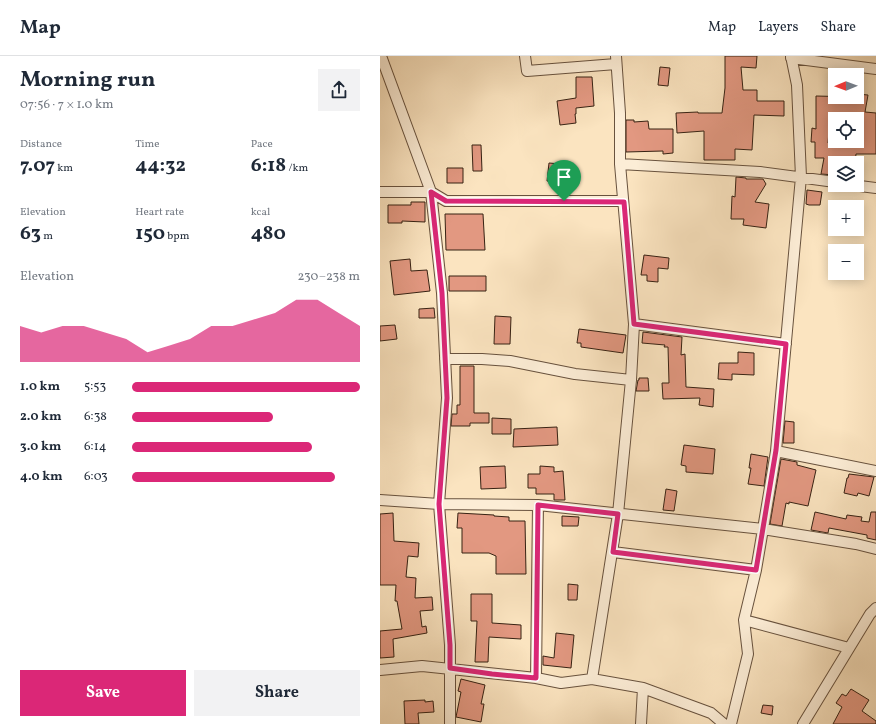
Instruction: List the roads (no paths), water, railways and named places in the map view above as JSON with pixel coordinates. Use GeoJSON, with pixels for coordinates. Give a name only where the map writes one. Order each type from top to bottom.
{"type":"FeatureCollection","features":[{"type":"Feature","properties":{"kind":"street"},"geometry":{"type":"LineString","coordinates":[[381,56],[431,192],[442,293],[447,398],[439,504],[450,645],[450,724]]}},
{"type":"Feature","properties":{"kind":"street"},"geometry":{"type":"LineString","coordinates":[[525,56],[527,71],[616,60],[620,113],[620,164],[634,324],[631,380],[618,514],[592,678]]}},
{"type":"Feature","properties":{"kind":"street"},"geometry":{"type":"LineString","coordinates":[[731,724],[748,654],[744,620],[756,570],[776,450],[801,178],[797,86],[791,57],[876,69]]}},
{"type":"Feature","properties":{"kind":"street"},"geometry":{"type":"LineString","coordinates":[[620,164],[714,169],[828,181]]}},
{"type":"Feature","properties":{"kind":"street"},"geometry":{"type":"LineString","coordinates":[[864,186],[876,188]]}},
{"type":"Feature","properties":{"kind":"street"},"geometry":{"type":"LineString","coordinates":[[380,192],[431,192],[446,201],[624,202]]}},
{"type":"Feature","properties":{"kind":"street"},"geometry":{"type":"LineString","coordinates":[[634,324],[786,344]]}},
{"type":"Feature","properties":{"kind":"street"},"geometry":{"type":"LineString","coordinates":[[445,359],[510,361],[574,374],[631,380]]}},
{"type":"Feature","properties":{"kind":"street"},"geometry":{"type":"LineString","coordinates":[[776,450],[876,471]]}},
{"type":"Feature","properties":{"kind":"street"},"geometry":{"type":"LineString","coordinates":[[380,500],[439,504],[538,505],[763,529],[856,544],[876,549]]}},
{"type":"Feature","properties":{"kind":"street"},"geometry":{"type":"LineString","coordinates":[[536,678],[538,505]]}},
{"type":"Feature","properties":{"kind":"street"},"geometry":{"type":"LineString","coordinates":[[613,552],[756,570]]}},
{"type":"Feature","properties":{"kind":"street"},"geometry":{"type":"LineString","coordinates":[[803,724],[870,614],[876,608]]}},
{"type":"Feature","properties":{"kind":"street"},"geometry":{"type":"LineString","coordinates":[[744,620],[849,648]]}},
{"type":"Feature","properties":{"kind":"street"},"geometry":{"type":"LineString","coordinates":[[380,670],[422,666],[450,668],[536,678],[561,683],[592,678],[642,688],[711,713],[724,724]]}},
{"type":"Feature","properties":{"kind":"street"},"geometry":{"type":"LineString","coordinates":[[641,724],[642,688]]}}]}
